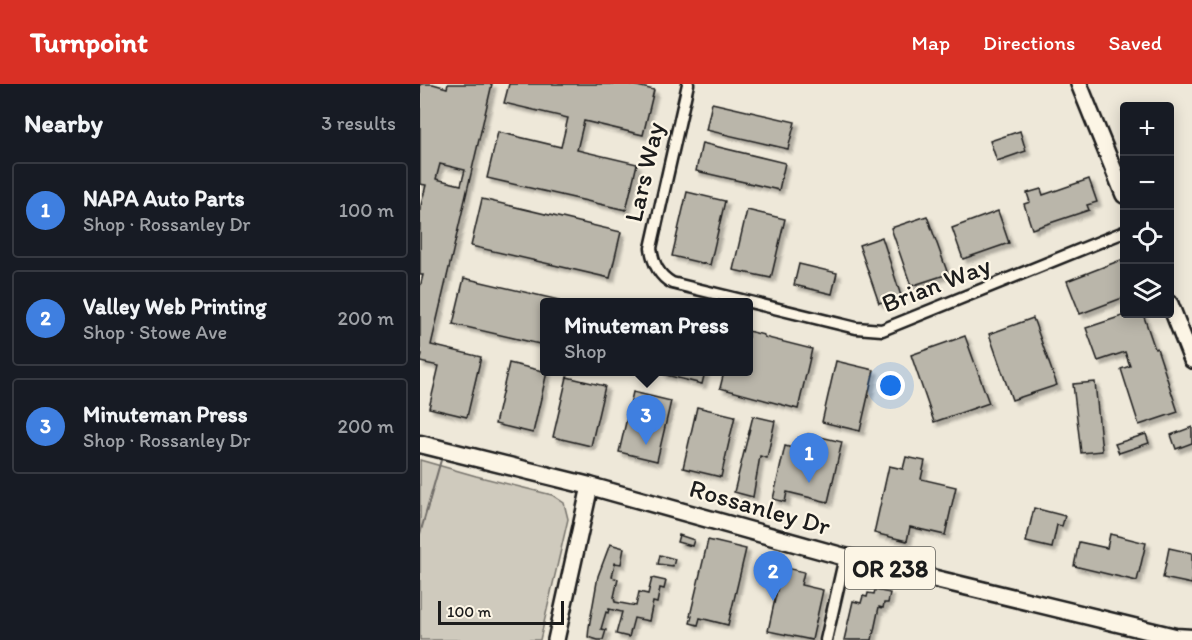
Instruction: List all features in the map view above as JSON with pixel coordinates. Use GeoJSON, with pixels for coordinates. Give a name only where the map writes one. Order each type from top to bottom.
{"type":"FeatureCollection","features":[{"type":"Feature","properties":{"kind":"main road"},"geometry":{"type":"LineString","coordinates":[[1079,84],[1120,183]]}},
{"type":"Feature","properties":{"kind":"main road"},"geometry":{"type":"LineString","coordinates":[[1174,314],[1192,360]]}},
{"type":"Feature","properties":{"kind":"main road","name":"Rossanley Dr"},"geometry":{"type":"LineString","coordinates":[[420,444],[590,486],[845,557],[1175,637],[1192,638]]}},
{"type":"Feature","properties":{"kind":"main road"},"geometry":{"type":"LineString","coordinates":[[556,640],[590,486]]}},
{"type":"Feature","properties":{"kind":"street","name":"Lars Way"},"geometry":{"type":"LineString","coordinates":[[658,269],[652,257],[652,239],[688,84]]}},
{"type":"Feature","properties":{"kind":"street","name":"Brian Way"},"geometry":{"type":"LineString","coordinates":[[753,303],[856,328],[882,330],[1120,234]]}},
{"type":"Feature","properties":{"kind":"street","name":"Brian Way"},"geometry":{"type":"LineString","coordinates":[[658,269],[672,283],[733,298]]}},
{"type":"Feature","properties":{"kind":"street"},"geometry":{"type":"LineString","coordinates":[[826,640],[845,557]]}},
{"type":"Feature","properties":{"kind":"shaded area"},"geometry":{"type":"Polygon","coordinates":[[[420,460],[552,495],[564,503],[568,519],[540,640],[420,640],[420,460]]]}},
{"type":"Feature","properties":{"kind":"building"},"geometry":{"type":"Polygon","coordinates":[[[420,84],[433,84],[447,88],[448,84],[492,84],[431,345],[481,357],[467,417],[429,408],[439,366],[420,362],[422,354],[420,354],[420,287],[423,275],[420,275],[420,209],[426,185],[420,184],[420,84]],[[440,164],[436,179],[461,185],[465,170],[440,164]]]}},
{"type":"Feature","properties":{"kind":"building"},"geometry":{"type":"Polygon","coordinates":[[[509,84],[629,84],[654,90],[643,135],[584,121],[577,150],[637,164],[626,210],[487,178],[498,132],[561,147],[568,118],[504,103],[509,84]]]}},
{"type":"Feature","properties":{"kind":"building"},"geometry":{"type":"Polygon","coordinates":[[[712,103],[795,122],[788,149],[706,130],[712,103]]]}},
{"type":"Feature","properties":{"kind":"building"},"geometry":{"type":"Polygon","coordinates":[[[1020,131],[1026,151],[997,161],[990,141],[1020,131]]]}},
{"type":"Feature","properties":{"kind":"building"},"geometry":{"type":"Polygon","coordinates":[[[702,143],[785,163],[779,190],[696,171],[702,143]]]}},
{"type":"Feature","properties":{"kind":"building"},"geometry":{"type":"Polygon","coordinates":[[[1089,179],[1097,202],[1087,205],[1089,210],[1032,229],[1024,204],[1030,202],[1027,193],[1041,189],[1043,195],[1089,179]]]}},
{"type":"Feature","properties":{"kind":"building"},"geometry":{"type":"Polygon","coordinates":[[[687,192],[725,201],[710,265],[672,256],[687,192]]]}},
{"type":"Feature","properties":{"kind":"building"},"geometry":{"type":"Polygon","coordinates":[[[482,199],[621,232],[610,278],[471,246],[482,199]]]}},
{"type":"Feature","properties":{"kind":"building"},"geometry":{"type":"Polygon","coordinates":[[[747,210],[785,219],[771,278],[733,270],[747,210]]]}},
{"type":"Feature","properties":{"kind":"building"},"geometry":{"type":"Polygon","coordinates":[[[998,211],[1009,243],[963,259],[952,228],[998,211]]]}},
{"type":"Feature","properties":{"kind":"building"},"geometry":{"type":"Polygon","coordinates":[[[927,216],[948,274],[911,286],[891,228],[927,216]]]}},
{"type":"Feature","properties":{"kind":"building"},"geometry":{"type":"Polygon","coordinates":[[[882,237],[901,296],[879,303],[859,245],[882,237]]]}},
{"type":"Feature","properties":{"kind":"building"},"geometry":{"type":"Polygon","coordinates":[[[1120,260],[1120,299],[1080,314],[1067,281],[1120,260]]]}},
{"type":"Feature","properties":{"kind":"building"},"geometry":{"type":"Polygon","coordinates":[[[799,264],[837,273],[832,294],[794,285],[799,264]]]}},
{"type":"Feature","properties":{"kind":"building"},"geometry":{"type":"Polygon","coordinates":[[[464,278],[550,298],[540,298],[540,344],[453,324],[464,278]]]}},
{"type":"Feature","properties":{"kind":"building"},"geometry":{"type":"Polygon","coordinates":[[[1120,317],[1144,318],[1178,412],[1139,425],[1121,369],[1130,366],[1125,352],[1098,361],[1086,328],[1120,317]]]}},
{"type":"Feature","properties":{"kind":"building"},"geometry":{"type":"Polygon","coordinates":[[[1033,318],[1057,385],[1012,400],[989,334],[1033,318]]]}},
{"type":"Feature","properties":{"kind":"building"},"geometry":{"type":"Polygon","coordinates":[[[753,332],[812,349],[798,409],[720,388],[723,376],[753,376],[753,332]]]}},
{"type":"Feature","properties":{"kind":"building"},"geometry":{"type":"Polygon","coordinates":[[[965,336],[989,403],[934,422],[911,355],[965,336]]]}},
{"type":"Feature","properties":{"kind":"building"},"geometry":{"type":"Polygon","coordinates":[[[836,361],[874,370],[860,431],[822,422],[836,361]]]}},
{"type":"Feature","properties":{"kind":"building"},"geometry":{"type":"Polygon","coordinates":[[[509,363],[540,370],[540,376],[546,376],[533,433],[495,424],[509,363]]]}},
{"type":"Feature","properties":{"kind":"building"},"geometry":{"type":"Polygon","coordinates":[[[670,376],[704,376],[702,384],[670,376]]]}},
{"type":"Feature","properties":{"kind":"building"},"geometry":{"type":"Polygon","coordinates":[[[567,377],[605,386],[591,446],[553,437],[567,377]]]}},
{"type":"Feature","properties":{"kind":"building"},"geometry":{"type":"Polygon","coordinates":[[[1095,382],[1102,451],[1081,453],[1073,384],[1095,382]]]}},
{"type":"Feature","properties":{"kind":"building"},"geometry":{"type":"Polygon","coordinates":[[[633,392],[671,401],[657,461],[619,452],[633,392]]]}},
{"type":"Feature","properties":{"kind":"building"},"geometry":{"type":"Polygon","coordinates":[[[697,407],[735,416],[721,477],[683,468],[697,407]]]}},
{"type":"Feature","properties":{"kind":"building"},"geometry":{"type":"Polygon","coordinates":[[[753,416],[775,421],[767,458],[760,456],[753,497],[734,492],[753,416]]]}},
{"type":"Feature","properties":{"kind":"building"},"geometry":{"type":"Polygon","coordinates":[[[1192,427],[1192,443],[1176,449],[1171,435],[1192,427]]]}},
{"type":"Feature","properties":{"kind":"building"},"geometry":{"type":"Polygon","coordinates":[[[808,434],[842,442],[828,502],[787,492],[785,502],[773,499],[785,446],[804,451],[808,434]]]}},
{"type":"Feature","properties":{"kind":"building"},"geometry":{"type":"Polygon","coordinates":[[[1146,434],[1149,443],[1119,453],[1115,444],[1146,434]]]}},
{"type":"Feature","properties":{"kind":"building"},"geometry":{"type":"Polygon","coordinates":[[[906,457],[925,461],[921,479],[956,487],[945,535],[910,527],[907,541],[874,533],[889,466],[903,469],[906,457]]]}},
{"type":"Feature","properties":{"kind":"building"},"geometry":{"type":"Polygon","coordinates":[[[1034,508],[1065,516],[1062,526],[1057,525],[1052,548],[1026,542],[1034,508]]]}},
{"type":"Feature","properties":{"kind":"building"},"geometry":{"type":"Polygon","coordinates":[[[1110,534],[1146,543],[1137,581],[1074,566],[1079,542],[1107,548],[1110,534]]]}},
{"type":"Feature","properties":{"kind":"building"},"geometry":{"type":"Polygon","coordinates":[[[679,535],[694,540],[692,546],[677,542],[679,535]]]}},
{"type":"Feature","properties":{"kind":"building"},"geometry":{"type":"Polygon","coordinates":[[[708,540],[746,549],[728,625],[700,618],[698,625],[690,623],[708,540]]]}},
{"type":"Feature","properties":{"kind":"building"},"geometry":{"type":"Polygon","coordinates":[[[610,544],[624,548],[621,564],[615,563],[612,577],[618,579],[615,602],[636,606],[639,592],[648,594],[652,578],[666,581],[664,589],[660,588],[657,603],[653,602],[649,621],[634,618],[629,637],[616,634],[622,612],[609,609],[601,629],[606,630],[603,640],[598,640],[588,637],[589,627],[598,576],[610,544]]]}},
{"type":"Feature","properties":{"kind":"building"},"geometry":{"type":"Polygon","coordinates":[[[1169,548],[1192,553],[1192,584],[1163,578],[1169,548]]]}},
{"type":"Feature","properties":{"kind":"building"},"geometry":{"type":"Polygon","coordinates":[[[660,555],[675,559],[673,566],[658,564],[660,555]]]}},
{"type":"Feature","properties":{"kind":"building"},"geometry":{"type":"Polygon","coordinates":[[[782,567],[804,572],[801,585],[823,590],[812,640],[768,631],[782,567]]]}},
{"type":"Feature","properties":{"kind":"building"},"geometry":{"type":"Polygon","coordinates":[[[875,590],[890,593],[888,603],[884,603],[883,608],[879,607],[872,640],[844,640],[853,601],[861,603],[863,596],[867,597],[868,593],[874,594],[875,590]]]}},
{"type":"Feature","properties":{"kind":"waterway"},"geometry":{"type":"LineString","coordinates":[[420,534],[441,460]]}},
{"type":"Feature","properties":{"kind":"place","name":"Minuteman Press"},"geometry":{"type":"Point","coordinates":[646,445]}},
{"type":"Feature","properties":{"kind":"place","name":"NAPA Auto Parts"},"geometry":{"type":"Point","coordinates":[809,483]}},
{"type":"Feature","properties":{"kind":"place","name":"Valley Web Printing"},"geometry":{"type":"Point","coordinates":[773,601]}}]}
